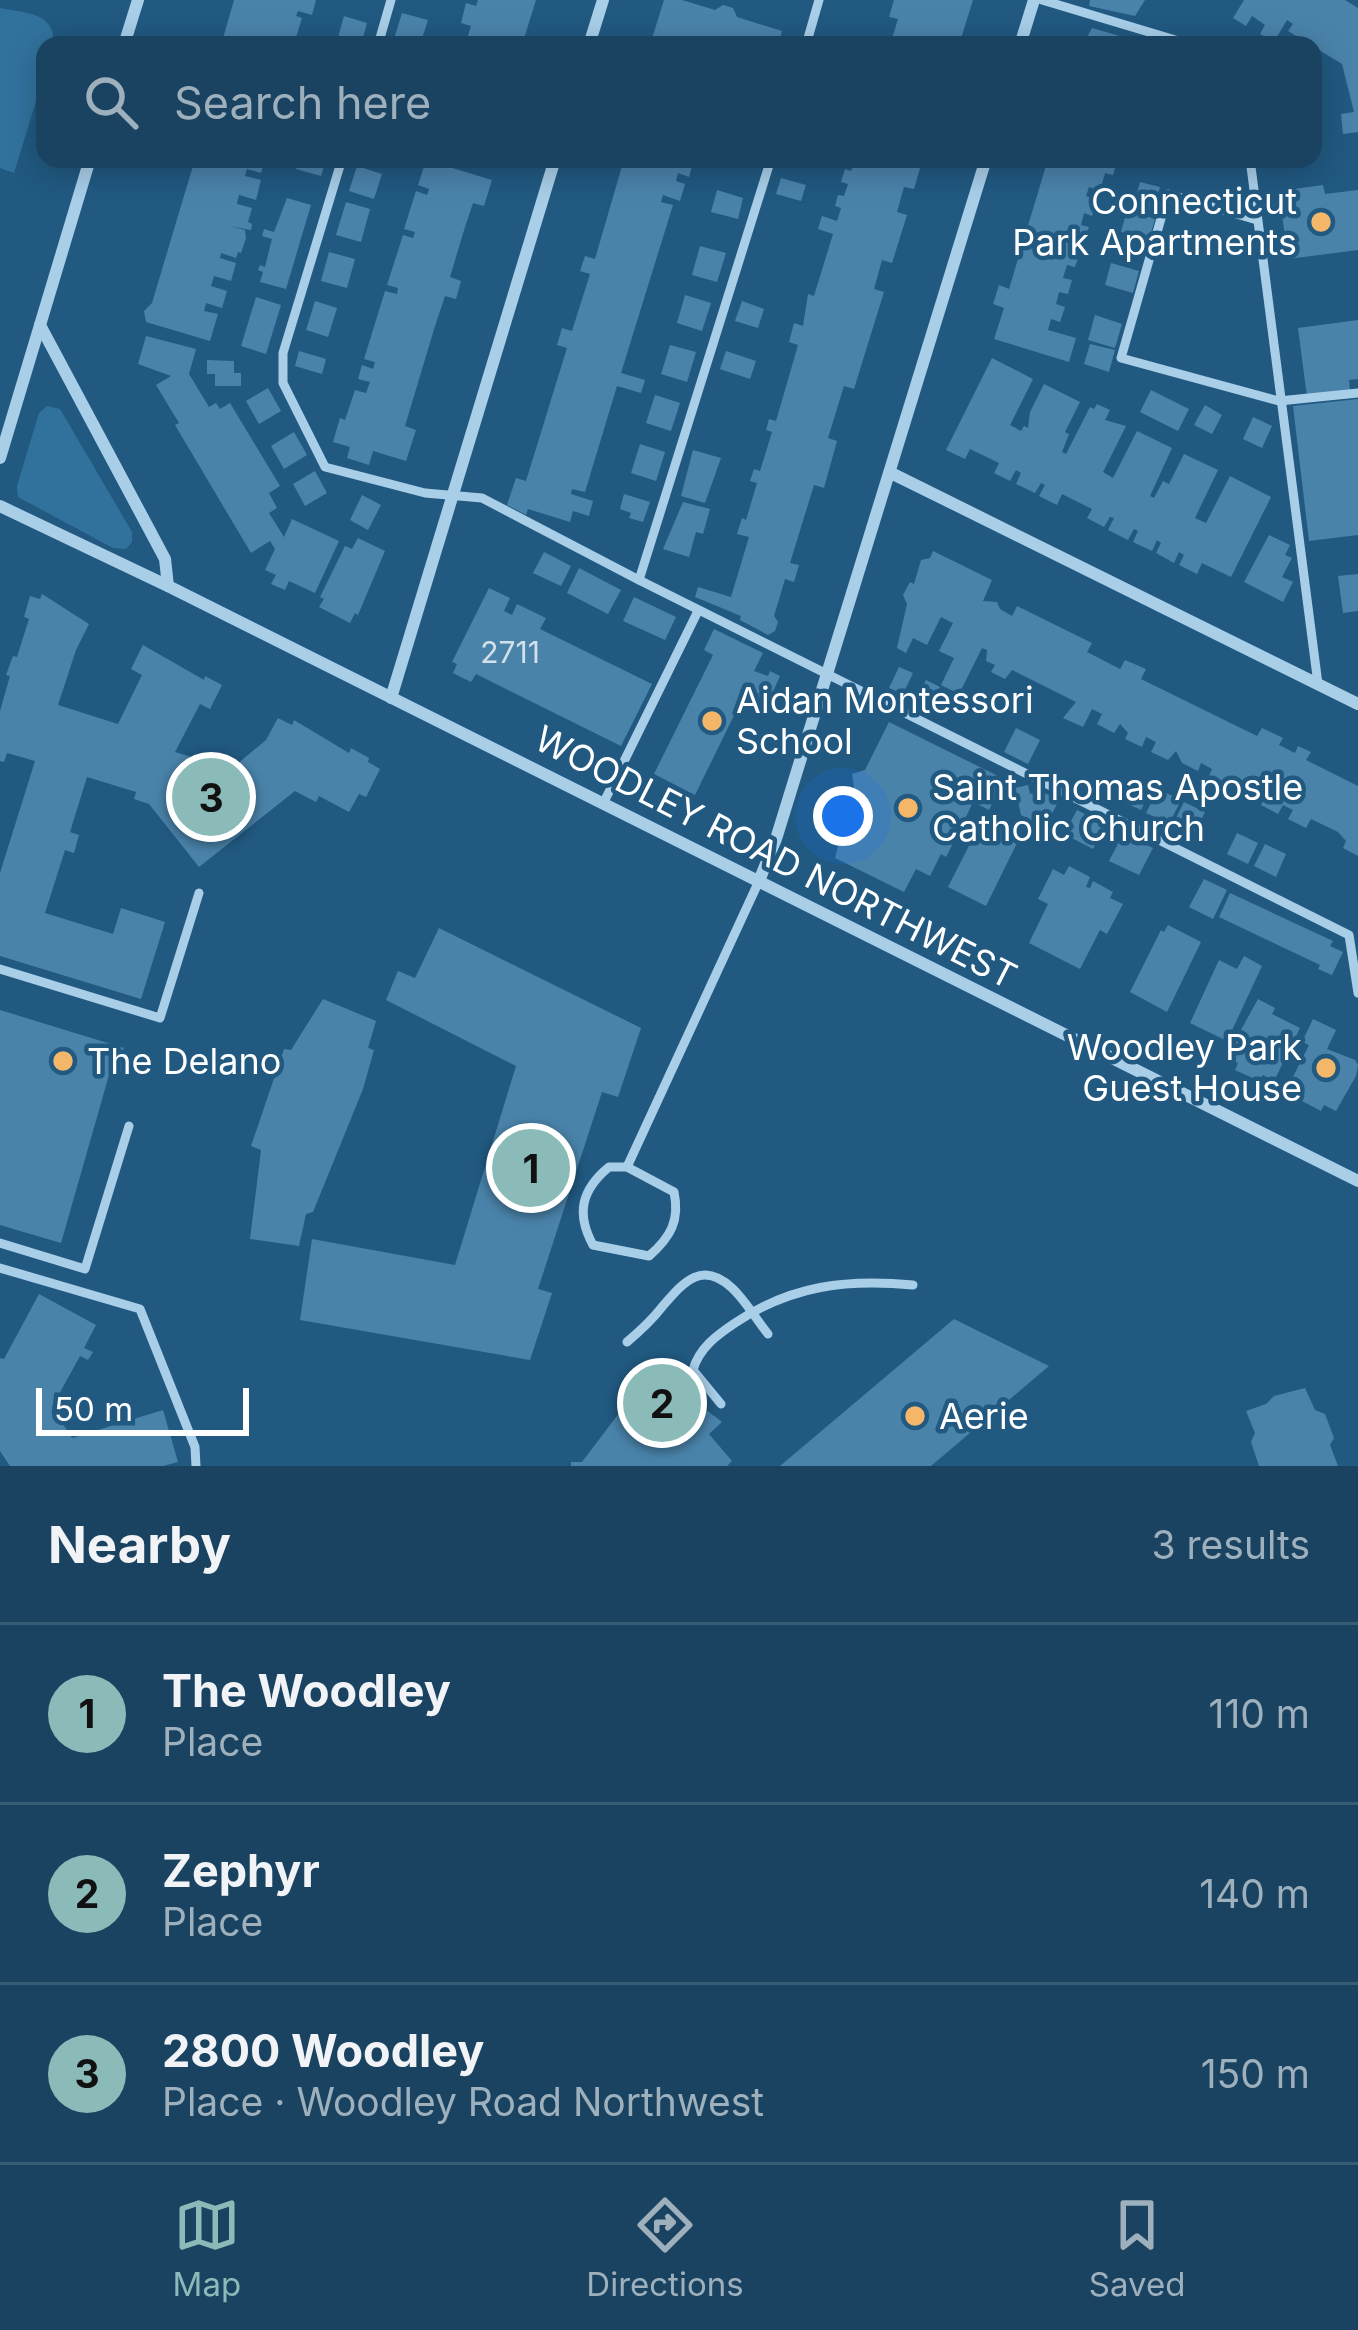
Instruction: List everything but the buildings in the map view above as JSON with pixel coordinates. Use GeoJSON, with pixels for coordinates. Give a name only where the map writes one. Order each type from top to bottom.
{"type":"FeatureCollection","features":[{"type":"Feature","properties":{"kind":"street"},"geometry":{"type":"LineString","coordinates":[[127,36],[138,0]]}},
{"type":"Feature","properties":{"kind":"street"},"geometry":{"type":"LineString","coordinates":[[592,36],[603,0]]}},
{"type":"Feature","properties":{"kind":"street"},"geometry":{"type":"LineString","coordinates":[[1024,36],[1038,0]]}},
{"type":"Feature","properties":{"kind":"street"},"geometry":{"type":"LineString","coordinates":[[0,458],[87,168]]}},
{"type":"Feature","properties":{"kind":"street"},"geometry":{"type":"LineString","coordinates":[[391,698],[552,168]]}},
{"type":"Feature","properties":{"kind":"street"},"geometry":{"type":"LineString","coordinates":[[759,881],[983,168]]}},
{"type":"Feature","properties":{"kind":"street"},"geometry":{"type":"LineString","coordinates":[[40,326],[161,550],[168,586]]}},
{"type":"Feature","properties":{"kind":"street"},"geometry":{"type":"LineString","coordinates":[[891,473],[1358,704]]}},
{"type":"Feature","properties":{"kind":"street","name":"WOODLEY ROAD NORTHWEST"},"geometry":{"type":"LineString","coordinates":[[0,506],[1358,1181]]}},
{"type":"Feature","properties":{"kind":"lane"},"geometry":{"type":"LineString","coordinates":[[380,36],[392,0]]}},
{"type":"Feature","properties":{"kind":"lane"},"geometry":{"type":"LineString","coordinates":[[809,36],[819,0]]}},
{"type":"Feature","properties":{"kind":"lane"},"geometry":{"type":"LineString","coordinates":[[1038,0],[1161,36]]}},
{"type":"Feature","properties":{"kind":"lane"},"geometry":{"type":"LineString","coordinates":[[339,168],[283,352],[283,383],[325,467],[453,496],[482,498],[698,611],[1349,935],[1358,993]]}},
{"type":"Feature","properties":{"kind":"lane"},"geometry":{"type":"LineString","coordinates":[[639,580],[768,168]]}},
{"type":"Feature","properties":{"kind":"lane"},"geometry":{"type":"LineString","coordinates":[[1251,168],[1318,684]]}},
{"type":"Feature","properties":{"kind":"lane"},"geometry":{"type":"LineString","coordinates":[[1257,220],[1168,194],[1120,358],[1279,401],[1358,393]]}},
{"type":"Feature","properties":{"kind":"lane"},"geometry":{"type":"LineString","coordinates":[[603,803],[698,611]]}},
{"type":"Feature","properties":{"kind":"lane"},"geometry":{"type":"LineString","coordinates":[[627,1167],[759,881]]}},
{"type":"Feature","properties":{"kind":"lane"},"geometry":{"type":"LineString","coordinates":[[0,969],[160,1018],[199,893]]}},
{"type":"Feature","properties":{"kind":"lane"},"geometry":{"type":"LineString","coordinates":[[0,1243],[85,1269],[129,1126]]}},
{"type":"Feature","properties":{"kind":"lane"},"geometry":{"type":"LineString","coordinates":[[609,1167],[627,1167],[674,1192],[674,1228],[649,1256],[592,1245],[580,1223],[584,1197],[596,1178],[609,1167]]}},
{"type":"Feature","properties":{"kind":"lane"},"geometry":{"type":"LineString","coordinates":[[0,1268],[140,1310],[195,1447],[196,1466]]}},
{"type":"Feature","properties":{"kind":"lane"},"geometry":{"type":"LineString","coordinates":[[627,1342],[683,1280],[697,1273],[717,1277],[732,1288],[768,1334]]}},
{"type":"Feature","properties":{"kind":"lane"},"geometry":{"type":"LineString","coordinates":[[721,1404],[693,1370],[697,1355],[750,1313],[798,1290],[860,1280],[913,1285]]}},
{"type":"Feature","properties":{"kind":"shaded area"},"geometry":{"type":"Polygon","coordinates":[[[0,8],[37,16],[50,26],[53,36],[36,36],[36,101],[14,173],[0,168],[0,8]]]}},
{"type":"Feature","properties":{"kind":"shaded area"},"geometry":{"type":"Polygon","coordinates":[[[47,406],[60,409],[132,532],[126,549],[113,548],[18,497],[17,486],[39,413],[47,406]]]}},
{"type":"Feature","properties":{"kind":"place","name":"Connecticut Park Apartments"},"geometry":{"type":"Point","coordinates":[1321,222]}},
{"type":"Feature","properties":{"kind":"place","name":"Aidan Montessori School"},"geometry":{"type":"Point","coordinates":[712,721]}},
{"type":"Feature","properties":{"kind":"place","name":"2800 Woodley"},"geometry":{"type":"Point","coordinates":[211,797]}},
{"type":"Feature","properties":{"kind":"place","name":"Saint Thomas Apostle Catholic Church"},"geometry":{"type":"Point","coordinates":[908,808]}},
{"type":"Feature","properties":{"kind":"place","name":"The Delano"},"geometry":{"type":"Point","coordinates":[63,1061]}},
{"type":"Feature","properties":{"kind":"place","name":"Woodley Park Guest House"},"geometry":{"type":"Point","coordinates":[1326,1068]}},
{"type":"Feature","properties":{"kind":"place","name":"The Woodley"},"geometry":{"type":"Point","coordinates":[531,1168]}},
{"type":"Feature","properties":{"kind":"place","name":"Zephyr"},"geometry":{"type":"Point","coordinates":[662,1403]}},
{"type":"Feature","properties":{"kind":"place","name":"Aerie"},"geometry":{"type":"Point","coordinates":[915,1416]}}]}
